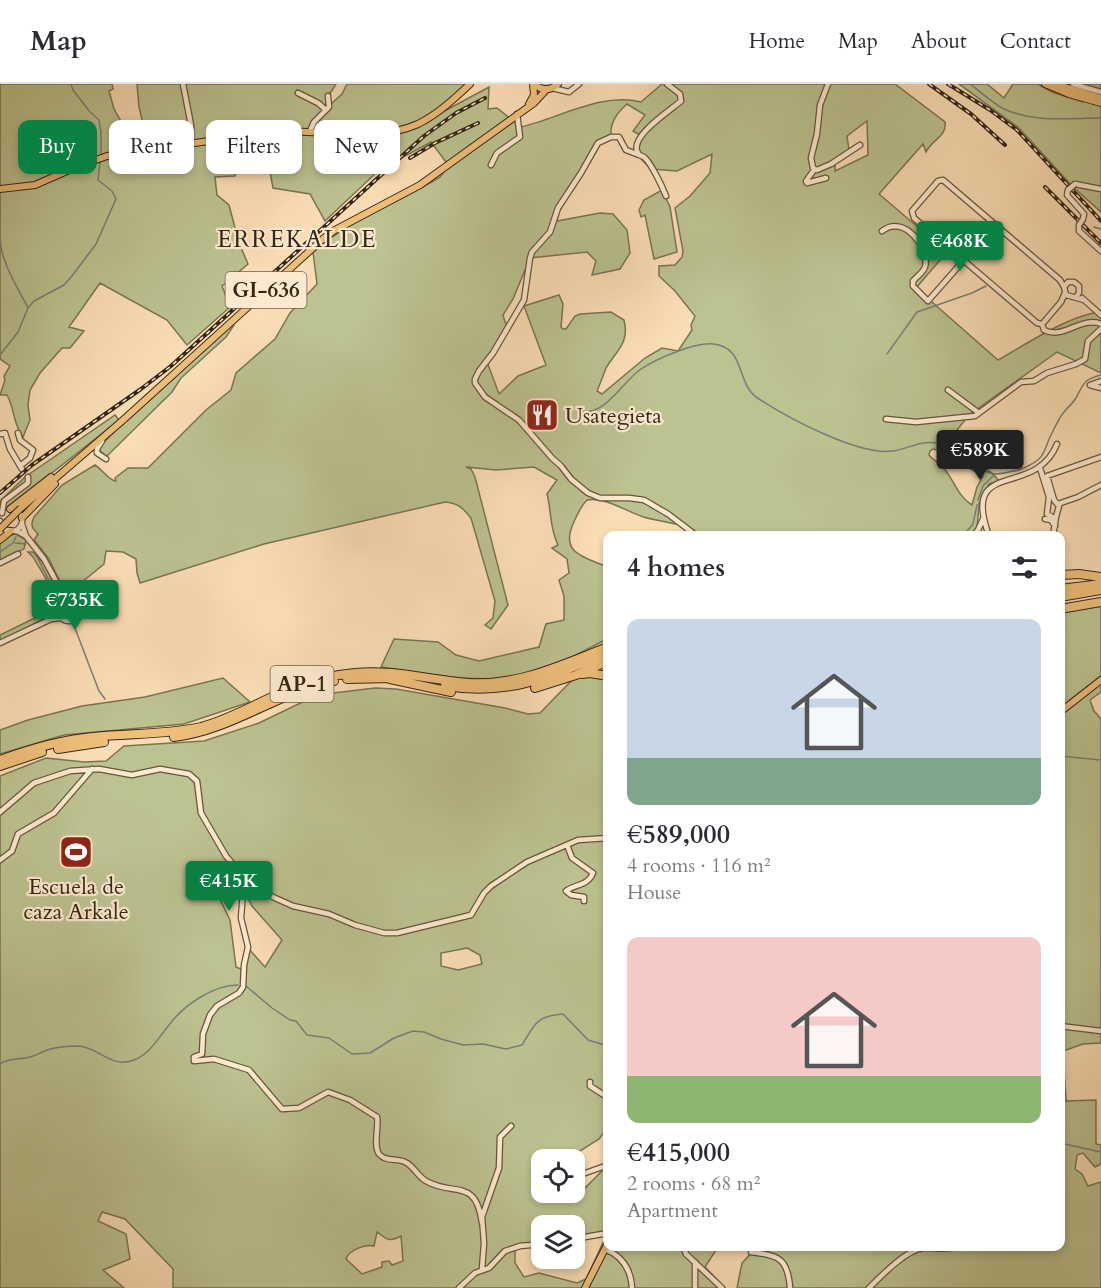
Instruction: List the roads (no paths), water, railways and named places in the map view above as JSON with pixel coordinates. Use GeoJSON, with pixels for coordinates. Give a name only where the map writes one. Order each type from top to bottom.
{"type":"FeatureCollection","features":[{"type":"Feature","properties":{"kind":"highway"},"geometry":{"type":"LineString","coordinates":[[1065,575],[1101,577]]}},
{"type":"Feature","properties":{"kind":"highway"},"geometry":{"type":"LineString","coordinates":[[1065,588],[1101,584]]}},
{"type":"Feature","properties":{"kind":"highway"},"geometry":{"type":"LineString","coordinates":[[1065,596],[1101,590]]}},
{"type":"Feature","properties":{"kind":"highway"},"geometry":{"type":"LineString","coordinates":[[1065,608],[1101,602]]}},
{"type":"Feature","properties":{"kind":"highway"},"geometry":{"type":"LineString","coordinates":[[562,667],[565,662],[603,644]]}},
{"type":"Feature","properties":{"kind":"highway","name":"AP-1"},"geometry":{"type":"LineString","coordinates":[[0,760],[25,751],[71,740],[170,732],[203,726],[303,684],[339,674],[391,672],[452,681],[487,683],[525,678],[562,667],[603,649]]}},
{"type":"Feature","properties":{"kind":"highway","name":"AP-1"},"geometry":{"type":"LineString","coordinates":[[0,766],[35,754],[78,745],[194,734],[230,723],[312,687],[341,680],[388,678],[461,688],[498,689],[546,679],[603,655]]}},
{"type":"Feature","properties":{"kind":"highway"},"geometry":{"type":"LineString","coordinates":[[388,678],[397,682],[451,692],[478,694],[526,690],[576,675],[603,663]]}},
{"type":"Feature","properties":{"kind":"highway"},"geometry":{"type":"LineString","coordinates":[[576,675],[590,673],[603,675]]}},
{"type":"Feature","properties":{"kind":"main road"},"geometry":{"type":"LineString","coordinates":[[194,143],[270,132],[310,131],[363,134],[409,127],[439,112],[470,84]]}},
{"type":"Feature","properties":{"kind":"main road"},"geometry":{"type":"LineString","coordinates":[[533,84],[539,88],[549,89]]}},
{"type":"Feature","properties":{"kind":"main road"},"geometry":{"type":"LineString","coordinates":[[526,107],[534,95],[533,84]]}},
{"type":"Feature","properties":{"kind":"main road","name":"GI-636"},"geometry":{"type":"LineString","coordinates":[[0,529],[324,238],[420,185],[534,103],[549,89],[560,84]]}},
{"type":"Feature","properties":{"kind":"main road"},"geometry":{"type":"LineString","coordinates":[[1045,84],[1101,103]]}},
{"type":"Feature","properties":{"kind":"main road"},"geometry":{"type":"LineString","coordinates":[[1055,84],[1101,98]]}},
{"type":"Feature","properties":{"kind":"main road"},"geometry":{"type":"LineString","coordinates":[[0,189],[35,185],[81,164],[109,156]]}},
{"type":"Feature","properties":{"kind":"main road"},"geometry":{"type":"LineString","coordinates":[[9,509],[82,453],[88,451]]}},
{"type":"Feature","properties":{"kind":"main road"},"geometry":{"type":"LineString","coordinates":[[22,521],[81,457]]}},
{"type":"Feature","properties":{"kind":"main road"},"geometry":{"type":"LineString","coordinates":[[0,540],[13,531]]}},
{"type":"Feature","properties":{"kind":"main road"},"geometry":{"type":"LineString","coordinates":[[1065,708],[1101,680]]}},
{"type":"Feature","properties":{"kind":"main road"},"geometry":{"type":"LineString","coordinates":[[585,1288],[604,1251]]}},
{"type":"Feature","properties":{"kind":"street"},"geometry":{"type":"LineString","coordinates":[[183,84],[190,120]]}},
{"type":"Feature","properties":{"kind":"street"},"geometry":{"type":"LineString","coordinates":[[560,84],[565,91]]}},
{"type":"Feature","properties":{"kind":"street"},"geometry":{"type":"LineString","coordinates":[[549,89],[571,91],[579,84]]}},
{"type":"Feature","properties":{"kind":"street"},"geometry":{"type":"LineString","coordinates":[[639,155],[637,145],[645,131],[681,101],[680,94],[668,84]]}},
{"type":"Feature","properties":{"kind":"street"},"geometry":{"type":"LineString","coordinates":[[814,170],[811,158],[817,134],[820,105],[828,84]]}},
{"type":"Feature","properties":{"kind":"street"},"geometry":{"type":"LineString","coordinates":[[1073,84],[1101,92]]}},
{"type":"Feature","properties":{"kind":"street"},"geometry":{"type":"LineString","coordinates":[[298,93],[318,103],[326,110]]}},
{"type":"Feature","properties":{"kind":"street"},"geometry":{"type":"LineString","coordinates":[[310,131],[314,122],[329,107],[328,96]]}},
{"type":"Feature","properties":{"kind":"street"},"geometry":{"type":"LineString","coordinates":[[491,165],[497,153],[520,137],[517,114]]}},
{"type":"Feature","properties":{"kind":"street"},"geometry":{"type":"LineString","coordinates":[[666,196],[645,159],[626,150],[619,137],[611,137],[597,143],[558,208],[550,232],[532,252],[524,300],[493,353],[478,370],[475,379],[485,397],[519,420],[571,479],[588,493],[600,498],[644,500],[691,531]]}},
{"type":"Feature","properties":{"kind":"street"},"geometry":{"type":"LineString","coordinates":[[826,178],[807,183],[806,181],[814,170],[831,164],[860,146]]}},
{"type":"Feature","properties":{"kind":"street"},"geometry":{"type":"LineString","coordinates":[[1101,315],[1076,296],[1060,279],[946,182],[941,180],[912,211],[912,216],[1035,321],[1042,324],[1048,332],[1056,333],[1086,322],[1101,324]]}},
{"type":"Feature","properties":{"kind":"street"},"geometry":{"type":"LineString","coordinates":[[1101,189],[1075,184],[1068,190],[1068,198],[1083,214],[1079,231],[1101,251]]}},
{"type":"Feature","properties":{"kind":"street"},"geometry":{"type":"LineString","coordinates":[[882,231],[891,225],[901,226],[911,233],[924,255],[926,264],[923,271],[914,279],[913,286],[928,301],[964,260]]}},
{"type":"Feature","properties":{"kind":"street"},"geometry":{"type":"LineString","coordinates":[[1061,302],[1076,296],[1080,288],[1078,284],[1066,287]]}},
{"type":"Feature","properties":{"kind":"street"},"geometry":{"type":"LineString","coordinates":[[1042,324],[1061,302],[1066,287]]}},
{"type":"Feature","properties":{"kind":"street"},"geometry":{"type":"LineString","coordinates":[[886,419],[916,422],[975,416],[1021,382],[1034,381],[1047,373],[1085,359],[1086,345],[1101,329]]}},
{"type":"Feature","properties":{"kind":"street"},"geometry":{"type":"LineString","coordinates":[[1101,381],[1090,385],[1101,388]]}},
{"type":"Feature","properties":{"kind":"street"},"geometry":{"type":"LineString","coordinates":[[948,390],[979,413]]}},
{"type":"Feature","properties":{"kind":"street"},"geometry":{"type":"LineString","coordinates":[[0,434],[5,433],[10,449],[21,467],[30,458],[33,450],[20,440],[18,433]]}},
{"type":"Feature","properties":{"kind":"street"},"geometry":{"type":"LineString","coordinates":[[106,459],[99,456],[97,449],[107,434]]}},
{"type":"Feature","properties":{"kind":"street"},"geometry":{"type":"LineString","coordinates":[[1040,471],[1057,444]]}},
{"type":"Feature","properties":{"kind":"street"},"geometry":{"type":"LineString","coordinates":[[987,531],[981,503],[988,489],[993,485],[1040,471],[1050,474],[1101,457]]}},
{"type":"Feature","properties":{"kind":"street"},"geometry":{"type":"LineString","coordinates":[[1040,471],[1049,502],[1048,516],[1056,517]]}},
{"type":"Feature","properties":{"kind":"street"},"geometry":{"type":"LineString","coordinates":[[1050,474],[1047,479],[1057,502],[1054,531]]}},
{"type":"Feature","properties":{"kind":"street"},"geometry":{"type":"LineString","coordinates":[[26,536],[4,529],[1,518],[3,502],[29,482],[28,477]]}},
{"type":"Feature","properties":{"kind":"street"},"geometry":{"type":"LineString","coordinates":[[1049,502],[1078,497],[1101,485]]}},
{"type":"Feature","properties":{"kind":"street"},"geometry":{"type":"LineString","coordinates":[[0,643],[51,619],[62,618],[72,621],[80,614],[79,604],[61,590],[44,559],[26,536],[18,511],[4,507],[3,502]]}},
{"type":"Feature","properties":{"kind":"street"},"geometry":{"type":"LineString","coordinates":[[1,518],[9,509]]}},
{"type":"Feature","properties":{"kind":"street"},"geometry":{"type":"LineString","coordinates":[[977,531],[983,519]]}},
{"type":"Feature","properties":{"kind":"street"},"geometry":{"type":"LineString","coordinates":[[1045,519],[1051,520],[1055,526]]}},
{"type":"Feature","properties":{"kind":"street"},"geometry":{"type":"LineString","coordinates":[[13,531],[22,521]]}},
{"type":"Feature","properties":{"kind":"street"},"geometry":{"type":"LineString","coordinates":[[18,554],[10,559],[0,562],[18,554]]}},
{"type":"Feature","properties":{"kind":"street"},"geometry":{"type":"LineString","coordinates":[[61,590],[59,605],[62,618]]}},
{"type":"Feature","properties":{"kind":"street"},"geometry":{"type":"LineString","coordinates":[[51,619],[59,605],[71,598]]}},
{"type":"Feature","properties":{"kind":"street"},"geometry":{"type":"LineString","coordinates":[[0,860],[12,851],[18,834],[54,813],[92,769]]}},
{"type":"Feature","properties":{"kind":"street"},"geometry":{"type":"LineString","coordinates":[[0,812],[34,783],[70,771],[92,769],[132,775],[160,769],[182,772],[194,777],[199,786],[201,813],[226,856],[239,872],[259,890],[292,906],[329,914],[374,931],[397,933],[471,915],[491,886],[527,862],[584,838],[603,838]]}},
{"type":"Feature","properties":{"kind":"street"},"geometry":{"type":"LineString","coordinates":[[567,845],[570,856],[593,873],[582,885],[566,891],[571,895],[584,897],[584,901]]}},
{"type":"Feature","properties":{"kind":"street"},"geometry":{"type":"LineString","coordinates":[[239,872],[243,892],[241,918],[248,946],[242,991],[213,1010],[203,1034],[202,1054],[194,1057],[194,1061],[214,1059],[249,1070],[282,1109],[299,1108],[328,1092],[350,1100],[377,1117],[377,1149],[381,1155],[387,1159],[406,1163],[427,1182],[473,1196],[478,1203],[484,1237],[482,1269]]}},
{"type":"Feature","properties":{"kind":"street"},"geometry":{"type":"LineString","coordinates":[[1065,1027],[1101,1031]]}},
{"type":"Feature","properties":{"kind":"street"},"geometry":{"type":"LineString","coordinates":[[590,1082],[590,1086],[603,1094]]}},
{"type":"Feature","properties":{"kind":"street"},"geometry":{"type":"LineString","coordinates":[[482,1223],[499,1168],[500,1137],[511,1126]]}},
{"type":"Feature","properties":{"kind":"street"},"geometry":{"type":"LineString","coordinates":[[585,1173],[603,1167]]}},
{"type":"Feature","properties":{"kind":"street"},"geometry":{"type":"LineString","coordinates":[[585,1236],[603,1233]]}},
{"type":"Feature","properties":{"kind":"street"},"geometry":{"type":"LineString","coordinates":[[459,1288],[475,1273],[489,1268],[505,1251],[531,1245]]}},
{"type":"Feature","properties":{"kind":"street"},"geometry":{"type":"LineString","coordinates":[[612,1251],[625,1264],[631,1278],[632,1288]]}},
{"type":"Feature","properties":{"kind":"street"},"geometry":{"type":"LineString","coordinates":[[685,1251],[722,1288]]}},
{"type":"Feature","properties":{"kind":"street"},"geometry":{"type":"LineString","coordinates":[[869,1288],[909,1252],[913,1251]]}},
{"type":"Feature","properties":{"kind":"street"},"geometry":{"type":"LineString","coordinates":[[751,1252],[770,1255],[784,1263],[789,1273],[790,1288]]}},
{"type":"Feature","properties":{"kind":"street"},"geometry":{"type":"LineString","coordinates":[[695,1262],[695,1288]]}},
{"type":"Feature","properties":{"kind":"waterway"},"geometry":{"type":"LineString","coordinates":[[71,84],[90,112],[99,120],[101,153]]}},
{"type":"Feature","properties":{"kind":"waterway"},"geometry":{"type":"LineString","coordinates":[[970,84],[1000,107],[1016,113],[1052,119],[1101,118]]}},
{"type":"Feature","properties":{"kind":"waterway"},"geometry":{"type":"LineString","coordinates":[[0,355],[18,332],[28,308],[34,301],[64,285],[96,244],[116,199],[112,191],[98,180],[100,162]]}},
{"type":"Feature","properties":{"kind":"waterway"},"geometry":{"type":"LineString","coordinates":[[0,209],[0,220]]}},
{"type":"Feature","properties":{"kind":"waterway"},"geometry":{"type":"LineString","coordinates":[[1094,227],[1101,229]]}},
{"type":"Feature","properties":{"kind":"waterway"},"geometry":{"type":"LineString","coordinates":[[0,240],[7,266],[28,308]]}},
{"type":"Feature","properties":{"kind":"waterway"},"geometry":{"type":"LineString","coordinates":[[887,354],[917,312],[986,286]]}},
{"type":"Feature","properties":{"kind":"waterway"},"geometry":{"type":"LineString","coordinates":[[580,411],[598,409],[606,404],[634,374],[656,361],[686,348],[713,344],[731,352],[746,385],[759,399],[824,434],[862,448],[879,451],[893,451],[920,444],[937,443],[952,449],[981,469],[998,474],[1031,465],[1039,459],[1059,420],[1075,400],[1083,385],[1101,375]]}},
{"type":"Feature","properties":{"kind":"waterway"},"geometry":{"type":"LineString","coordinates":[[978,500],[983,486],[995,474]]}},
{"type":"Feature","properties":{"kind":"waterway"},"geometry":{"type":"LineString","coordinates":[[967,531],[973,524],[977,505]]}},
{"type":"Feature","properties":{"kind":"waterway"},"geometry":{"type":"LineString","coordinates":[[0,552],[13,543],[16,537]]}},
{"type":"Feature","properties":{"kind":"waterway"},"geometry":{"type":"LineString","coordinates":[[15,543],[26,544]]}},
{"type":"Feature","properties":{"kind":"waterway"},"geometry":{"type":"LineString","coordinates":[[37,557],[59,600]]}},
{"type":"Feature","properties":{"kind":"waterway"},"geometry":{"type":"LineString","coordinates":[[62,605],[70,617]]}},
{"type":"Feature","properties":{"kind":"waterway"},"geometry":{"type":"LineString","coordinates":[[73,623],[99,691],[105,699]]}},
{"type":"Feature","properties":{"kind":"waterway"},"geometry":{"type":"LineString","coordinates":[[1065,756],[1101,760]]}},
{"type":"Feature","properties":{"kind":"waterway"},"geometry":{"type":"LineString","coordinates":[[0,1064],[51,1049],[75,1046],[86,1047],[118,1062],[134,1060],[149,1049],[175,1018],[191,1004],[209,992],[238,985]]}},
{"type":"Feature","properties":{"kind":"waterway"},"geometry":{"type":"LineString","coordinates":[[246,986],[272,1008],[290,1020],[296,1021],[307,1035],[329,1038],[352,1054],[370,1053],[394,1038],[413,1031],[424,1032],[463,1045],[483,1044],[506,1049],[522,1045],[537,1022],[547,1017],[563,1014],[588,1040],[603,1044]]}},
{"type":"Feature","properties":{"kind":"waterway"},"geometry":{"type":"LineString","coordinates":[[1065,1144],[1101,1152]]}},
{"type":"Feature","properties":{"kind":"railway"},"geometry":{"type":"LineString","coordinates":[[929,84],[971,114],[1005,145]]}},
{"type":"Feature","properties":{"kind":"railway"},"geometry":{"type":"LineString","coordinates":[[948,84],[1017,130],[1101,221]]}},
{"type":"Feature","properties":{"kind":"railway"},"geometry":{"type":"LineString","coordinates":[[0,493],[32,465],[171,366],[424,136],[456,113],[485,98]]}},
{"type":"Feature","properties":{"kind":"railway"},"geometry":{"type":"LineString","coordinates":[[410,158],[435,143],[478,123]]}},
{"type":"Feature","properties":{"kind":"railway"},"geometry":{"type":"LineString","coordinates":[[1045,187],[1101,243]]}},
{"type":"Feature","properties":{"kind":"place","name":"Usategieta"},"geometry":{"type":"Point","coordinates":[542,415]}},
{"type":"Feature","properties":{"kind":"place","name":"Escuela de caza Arkale"},"geometry":{"type":"Point","coordinates":[76,852]}},
{"type":"Feature","properties":{"kind":"district","name":"ERREKALDE"},"geometry":{"type":"Point","coordinates":[297,239]}}]}
